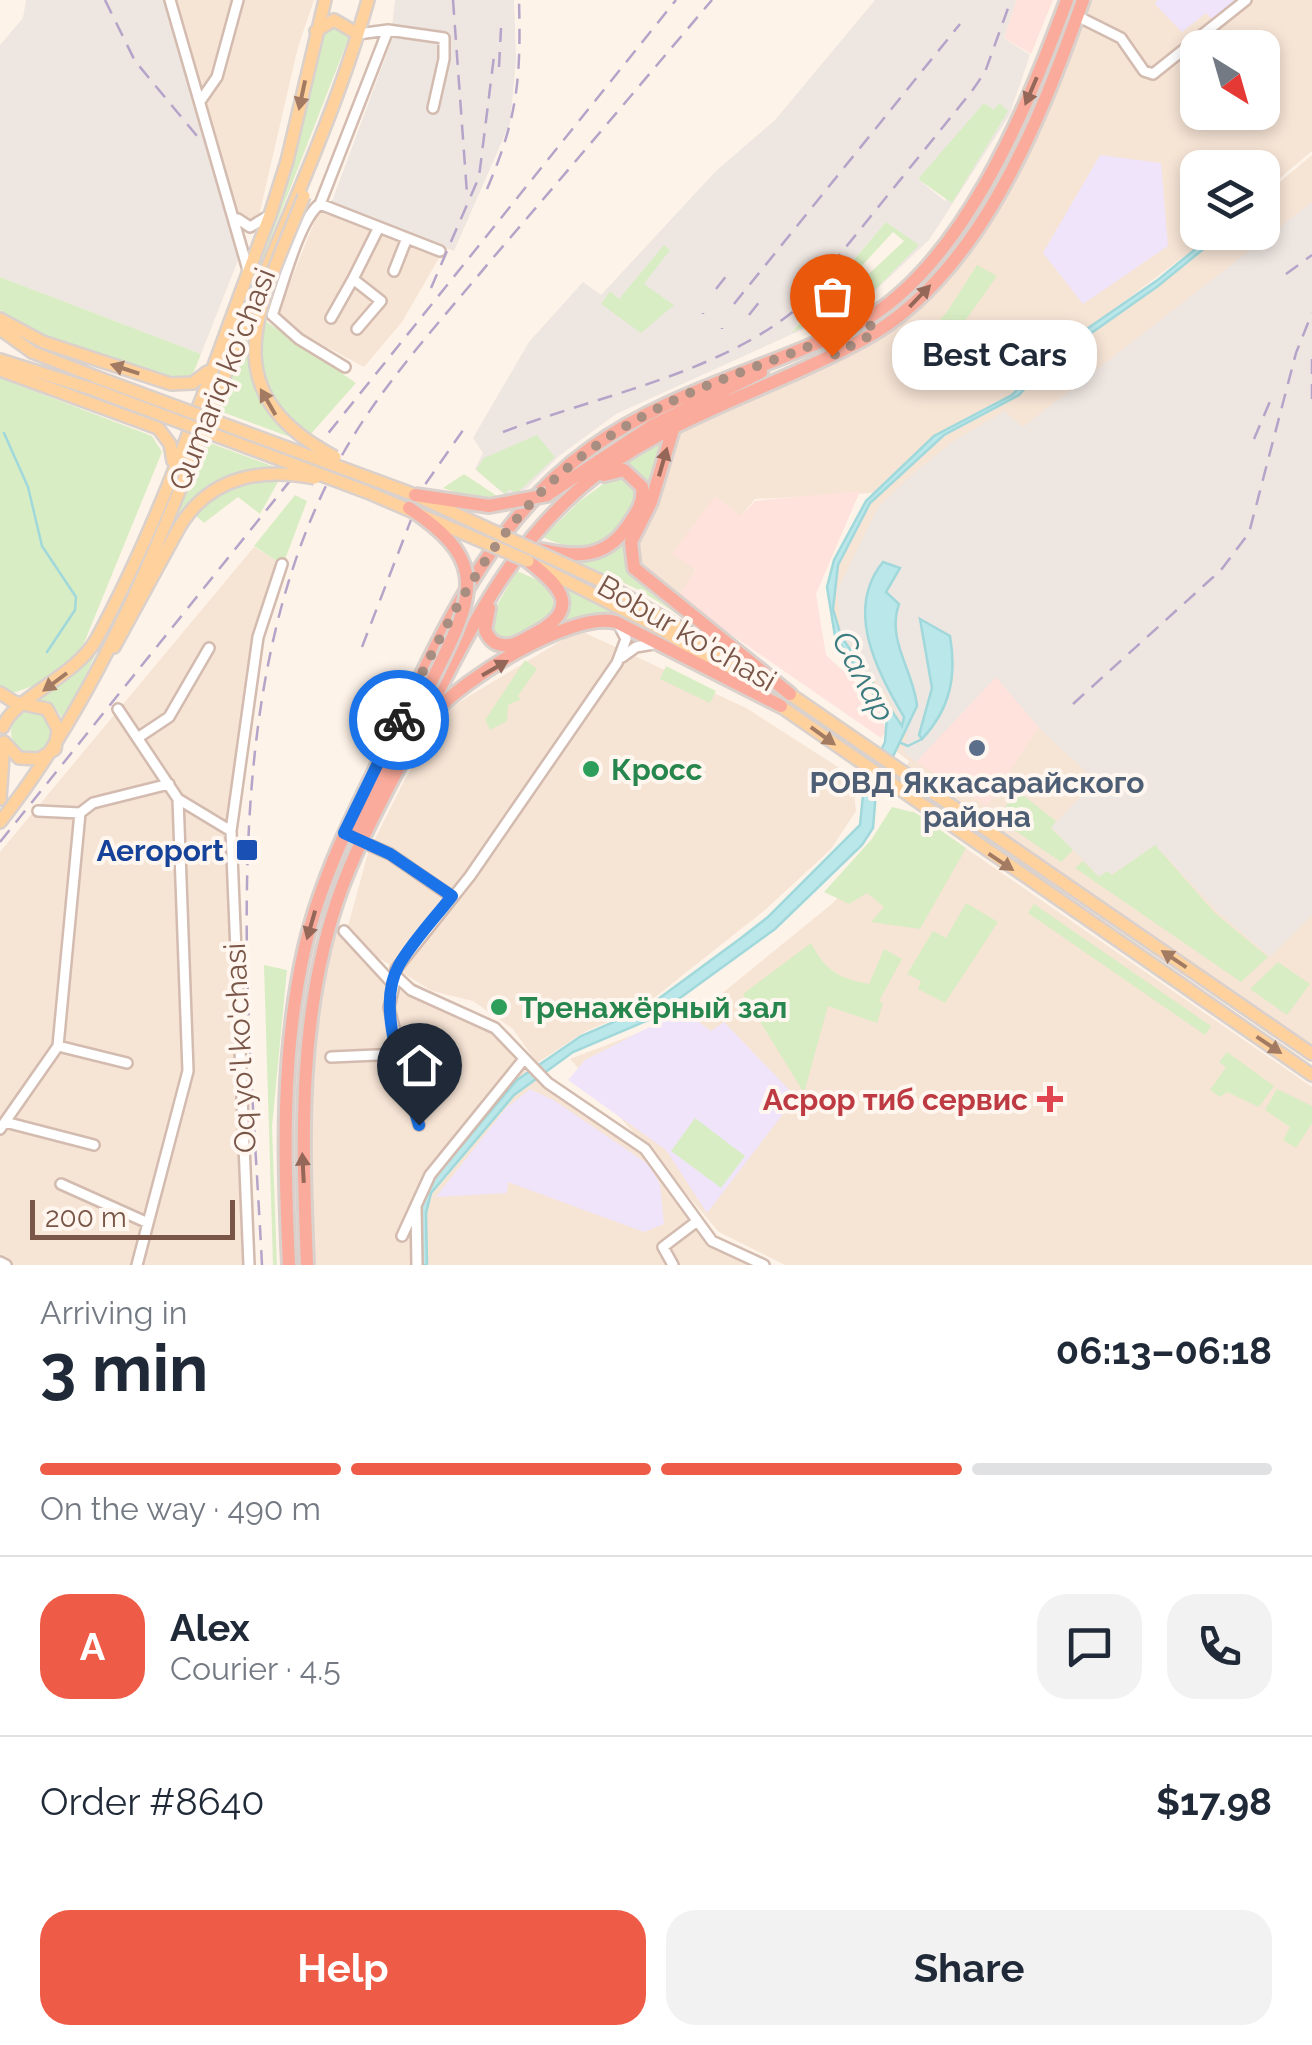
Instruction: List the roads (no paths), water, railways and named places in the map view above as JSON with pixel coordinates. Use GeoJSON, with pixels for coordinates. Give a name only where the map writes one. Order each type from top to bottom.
{"type":"FeatureCollection","features":[{"type":"Feature","properties":{"kind":"highway"},"geometry":{"type":"LineString","coordinates":[[527,554],[558,588],[561,612],[550,626],[514,644],[496,643],[485,630],[485,617],[527,554],[568,499],[610,465],[674,426],[875,333],[932,283],[1004,184],[1032,130],[1083,0]]}},
{"type":"Feature","properties":{"kind":"highway"},"geometry":{"type":"LineString","coordinates":[[308,1265],[302,1134],[308,1038],[330,926],[353,837],[470,580],[521,510],[578,457],[630,423],[703,387],[867,320],[915,278],[964,214],[1012,131],[1065,5],[1078,16]]}},
{"type":"Feature","properties":{"kind":"highway"},"geometry":{"type":"LineString","coordinates":[[867,320],[875,333]]}},
{"type":"Feature","properties":{"kind":"highway"},"geometry":{"type":"LineString","coordinates":[[412,502],[488,506],[539,498],[568,484],[638,434],[796,351]]}},
{"type":"Feature","properties":{"kind":"highway"},"geometry":{"type":"LineString","coordinates":[[674,426],[651,502],[631,542],[634,568],[785,700]]}},
{"type":"Feature","properties":{"kind":"highway"},"geometry":{"type":"LineString","coordinates":[[289,1265],[284,1157],[288,1058],[305,946],[332,866],[420,729],[495,584],[527,554],[576,557],[604,550],[622,535],[640,507],[643,490],[637,477],[620,469],[568,499]]}},
{"type":"Feature","properties":{"kind":"highway"},"geometry":{"type":"LineString","coordinates":[[353,837],[462,619],[470,591],[466,566],[454,545],[412,502]]}},
{"type":"Feature","properties":{"kind":"highway"},"geometry":{"type":"LineString","coordinates":[[420,729],[457,690],[566,628],[594,620],[616,622],[785,700]]}},
{"type":"Feature","properties":{"kind":"main road","name":"Qumariq ko'chasi"},"geometry":{"type":"LineString","coordinates":[[0,799],[2,721],[74,668],[91,648],[172,470],[270,215],[287,161],[325,0]]}},
{"type":"Feature","properties":{"kind":"main road","name":"Qumariq ko'chasi"},"geometry":{"type":"LineString","coordinates":[[0,822],[55,749],[88,688],[188,466],[337,90],[368,0]]}},
{"type":"Feature","properties":{"kind":"main road"},"geometry":{"type":"LineString","coordinates":[[316,31],[336,20],[358,34]]}},
{"type":"Feature","properties":{"kind":"main road"},"geometry":{"type":"LineString","coordinates":[[337,90],[304,196],[256,320],[255,371],[267,403],[288,429],[374,478]]}},
{"type":"Feature","properties":{"kind":"main road"},"geometry":{"type":"LineString","coordinates":[[0,319],[43,342],[166,383],[193,383],[212,365]]}},
{"type":"Feature","properties":{"kind":"main road","name":"Bobur ko'chasi"},"geometry":{"type":"LineString","coordinates":[[0,329],[32,352],[94,383],[367,492],[412,502]]}},
{"type":"Feature","properties":{"kind":"main road","name":"Bobur ko'chasi"},"geometry":{"type":"LineString","coordinates":[[0,360],[94,383],[374,478],[412,502],[527,554],[599,580],[685,627],[913,802],[1312,1074]]}},
{"type":"Feature","properties":{"kind":"main road"},"geometry":{"type":"LineString","coordinates":[[0,370],[152,424],[170,444],[172,470]]}},
{"type":"Feature","properties":{"kind":"main road"},"geometry":{"type":"LineString","coordinates":[[152,424],[164,419],[172,408],[173,390],[166,383]]}},
{"type":"Feature","properties":{"kind":"main road"},"geometry":{"type":"LineString","coordinates":[[88,688],[180,526],[198,502],[216,488],[248,476],[277,473],[367,492]]}},
{"type":"Feature","properties":{"kind":"main road","name":"Bobur ko'chasi"},"geometry":{"type":"LineString","coordinates":[[527,554],[874,753],[1312,1054]]}},
{"type":"Feature","properties":{"kind":"main road"},"geometry":{"type":"LineString","coordinates":[[0,693],[24,705],[43,707],[55,718],[55,749],[28,760],[15,756],[4,742]]}},
{"type":"Feature","properties":{"kind":"main road"},"geometry":{"type":"LineString","coordinates":[[913,802],[913,792],[924,788]]}},
{"type":"Feature","properties":{"kind":"street"},"geometry":{"type":"LineString","coordinates":[[170,0],[236,216],[248,270]]}},
{"type":"Feature","properties":{"kind":"street"},"geometry":{"type":"LineString","coordinates":[[200,100],[218,78],[238,0]]}},
{"type":"Feature","properties":{"kind":"street"},"geometry":{"type":"LineString","coordinates":[[1078,16],[1121,38],[1144,71],[1153,74],[1246,0]]}},
{"type":"Feature","properties":{"kind":"street"},"geometry":{"type":"LineString","coordinates":[[358,34],[384,31],[444,38],[444,59],[433,108]]}},
{"type":"Feature","properties":{"kind":"street"},"geometry":{"type":"LineString","coordinates":[[346,367],[272,317],[303,229],[311,210],[320,204],[383,44],[384,31]]}},
{"type":"Feature","properties":{"kind":"street"},"geometry":{"type":"LineString","coordinates":[[320,204],[440,251]]}},
{"type":"Feature","properties":{"kind":"street"},"geometry":{"type":"LineString","coordinates":[[236,216],[250,227],[270,215]]}},
{"type":"Feature","properties":{"kind":"street"},"geometry":{"type":"LineString","coordinates":[[331,318],[379,227]]}},
{"type":"Feature","properties":{"kind":"street"},"geometry":{"type":"LineString","coordinates":[[394,271],[408,238]]}},
{"type":"Feature","properties":{"kind":"street"},"geometry":{"type":"LineString","coordinates":[[353,279],[381,302],[358,329]]}},
{"type":"Feature","properties":{"kind":"street","name":"Oq yo'l ko'chasi"},"geometry":{"type":"LineString","coordinates":[[249,1265],[231,831],[258,638],[282,564]]}},
{"type":"Feature","properties":{"kind":"street"},"geometry":{"type":"LineString","coordinates":[[419,1125],[388,1008],[396,969],[550,764],[617,663],[626,639],[616,622]]}},
{"type":"Feature","properties":{"kind":"street"},"geometry":{"type":"LineString","coordinates":[[617,663],[636,646],[660,644]]}},
{"type":"Feature","properties":{"kind":"street"},"geometry":{"type":"LineString","coordinates":[[139,737],[168,717],[208,648]]}},
{"type":"Feature","properties":{"kind":"street"},"geometry":{"type":"LineString","coordinates":[[118,709],[178,799],[231,831]]}},
{"type":"Feature","properties":{"kind":"street"},"geometry":{"type":"LineString","coordinates":[[38,811],[80,813],[93,803],[169,784]]}},
{"type":"Feature","properties":{"kind":"street"},"geometry":{"type":"LineString","coordinates":[[137,1265],[188,1070],[178,799]]}},
{"type":"Feature","properties":{"kind":"street"},"geometry":{"type":"LineString","coordinates":[[80,813],[58,1046],[2,1126],[94,1145]]}},
{"type":"Feature","properties":{"kind":"street"},"geometry":{"type":"LineString","coordinates":[[353,837],[390,854],[452,896]]}},
{"type":"Feature","properties":{"kind":"street"},"geometry":{"type":"LineString","coordinates":[[344,930],[410,990],[484,1020],[544,1080],[645,1149],[696,1222],[721,1248],[764,1265]]}},
{"type":"Feature","properties":{"kind":"street"},"geometry":{"type":"LineString","coordinates":[[58,1046],[127,1063]]}},
{"type":"Feature","properties":{"kind":"street"},"geometry":{"type":"LineString","coordinates":[[331,1057],[400,1054]]}},
{"type":"Feature","properties":{"kind":"street"},"geometry":{"type":"LineString","coordinates":[[402,1236],[430,1174],[526,1062]]}},
{"type":"Feature","properties":{"kind":"street"},"geometry":{"type":"LineString","coordinates":[[61,1184],[148,1223]]}},
{"type":"Feature","properties":{"kind":"street"},"geometry":{"type":"LineString","coordinates":[[416,1204],[417,1265]]}},
{"type":"Feature","properties":{"kind":"street"},"geometry":{"type":"LineString","coordinates":[[672,1265],[663,1248],[696,1222]]}},
{"type":"Feature","properties":{"kind":"water","name":"Салар"},"geometry":{"type":"Polygon","coordinates":[[[1194,250],[1202,250],[1046,365],[1019,395],[944,435],[870,503],[838,565],[833,609],[841,636],[902,726],[904,717],[875,660],[865,620],[866,600],[883,562],[900,568],[886,592],[899,604],[898,643],[917,706],[876,792],[873,828],[862,845],[775,929],[651,1019],[573,1052],[514,1095],[431,1193],[426,1213],[427,1265],[421,1265],[420,1212],[428,1185],[517,1080],[581,1036],[646,1008],[741,938],[768,917],[860,825],[864,785],[885,742],[887,715],[835,636],[827,587],[834,560],[866,501],[934,436],[1012,395],[1048,356],[1194,250]]]}},
{"type":"Feature","properties":{"kind":"water"},"geometry":{"type":"Polygon","coordinates":[[[920,619],[950,636],[953,665],[945,704],[922,739],[919,735],[932,688],[920,619]]]}},
{"type":"Feature","properties":{"kind":"waterway"},"geometry":{"type":"LineString","coordinates":[[4,433],[28,487],[42,546],[76,597],[75,610],[47,652]]}},
{"type":"Feature","properties":{"kind":"waterway"},"geometry":{"type":"LineString","coordinates":[[901,743],[908,746],[922,739]]}},
{"type":"Feature","properties":{"kind":"railway"},"geometry":{"type":"LineString","coordinates":[[105,0],[135,61],[202,142]]}},
{"type":"Feature","properties":{"kind":"railway"},"geometry":{"type":"LineString","coordinates":[[453,0],[467,194]]}},
{"type":"Feature","properties":{"kind":"railway"},"geometry":{"type":"LineString","coordinates":[[487,189],[515,97],[519,0]]}},
{"type":"Feature","properties":{"kind":"railway"},"geometry":{"type":"LineString","coordinates":[[0,842],[676,0]]}},
{"type":"Feature","properties":{"kind":"railway"},"geometry":{"type":"LineString","coordinates":[[262,1265],[247,957],[248,852],[255,747],[272,646],[300,548],[341,457],[393,379],[712,0]]}},
{"type":"Feature","properties":{"kind":"railway"},"geometry":{"type":"LineString","coordinates":[[503,432],[693,367],[730,351],[795,310],[972,91],[985,72],[1011,0]]}},
{"type":"Feature","properties":{"kind":"railway"},"geometry":{"type":"LineString","coordinates":[[734,304],[960,24]]}},
{"type":"Feature","properties":{"kind":"railway"},"geometry":{"type":"LineString","coordinates":[[499,67],[501,28]]}},
{"type":"Feature","properties":{"kind":"railway"},"geometry":{"type":"LineString","coordinates":[[431,288],[479,177],[494,56]]}},
{"type":"Feature","properties":{"kind":"railway"},"geometry":{"type":"LineString","coordinates":[[1286,274],[1312,255]]}},
{"type":"Feature","properties":{"kind":"railway"},"geometry":{"type":"LineString","coordinates":[[716,289],[727,275]]}},
{"type":"Feature","properties":{"kind":"railway"},"geometry":{"type":"LineString","coordinates":[[749,315],[760,301]]}},
{"type":"Feature","properties":{"kind":"railway"},"geometry":{"type":"LineString","coordinates":[[1073,704],[1221,570],[1249,533],[1296,353],[1312,313]]}},
{"type":"Feature","properties":{"kind":"railway"},"geometry":{"type":"LineString","coordinates":[[1312,359],[1312,404]]}},
{"type":"Feature","properties":{"kind":"railway"},"geometry":{"type":"LineString","coordinates":[[1254,439],[1271,399]]}},
{"type":"Feature","properties":{"kind":"railway"},"geometry":{"type":"LineString","coordinates":[[362,647],[424,486],[468,423]]}},
{"type":"Feature","properties":{"kind":"place","name":"Best Cars"},"geometry":{"type":"Point","coordinates":[832,356]}},
{"type":"Feature","properties":{"kind":"place","name":"РОВД Яккасарайского района"},"geometry":{"type":"Point","coordinates":[977,748]}},
{"type":"Feature","properties":{"kind":"place","name":"Кросс"},"geometry":{"type":"Point","coordinates":[591,769]}},
{"type":"Feature","properties":{"kind":"place","name":"Aeroport"},"geometry":{"type":"Point","coordinates":[247,850]}},
{"type":"Feature","properties":{"kind":"place","name":"Тренажёрный зал"},"geometry":{"type":"Point","coordinates":[499,1007]}},
{"type":"Feature","properties":{"kind":"place","name":"Асрор тиб сервис"},"geometry":{"type":"Point","coordinates":[1050,1099]}}]}
